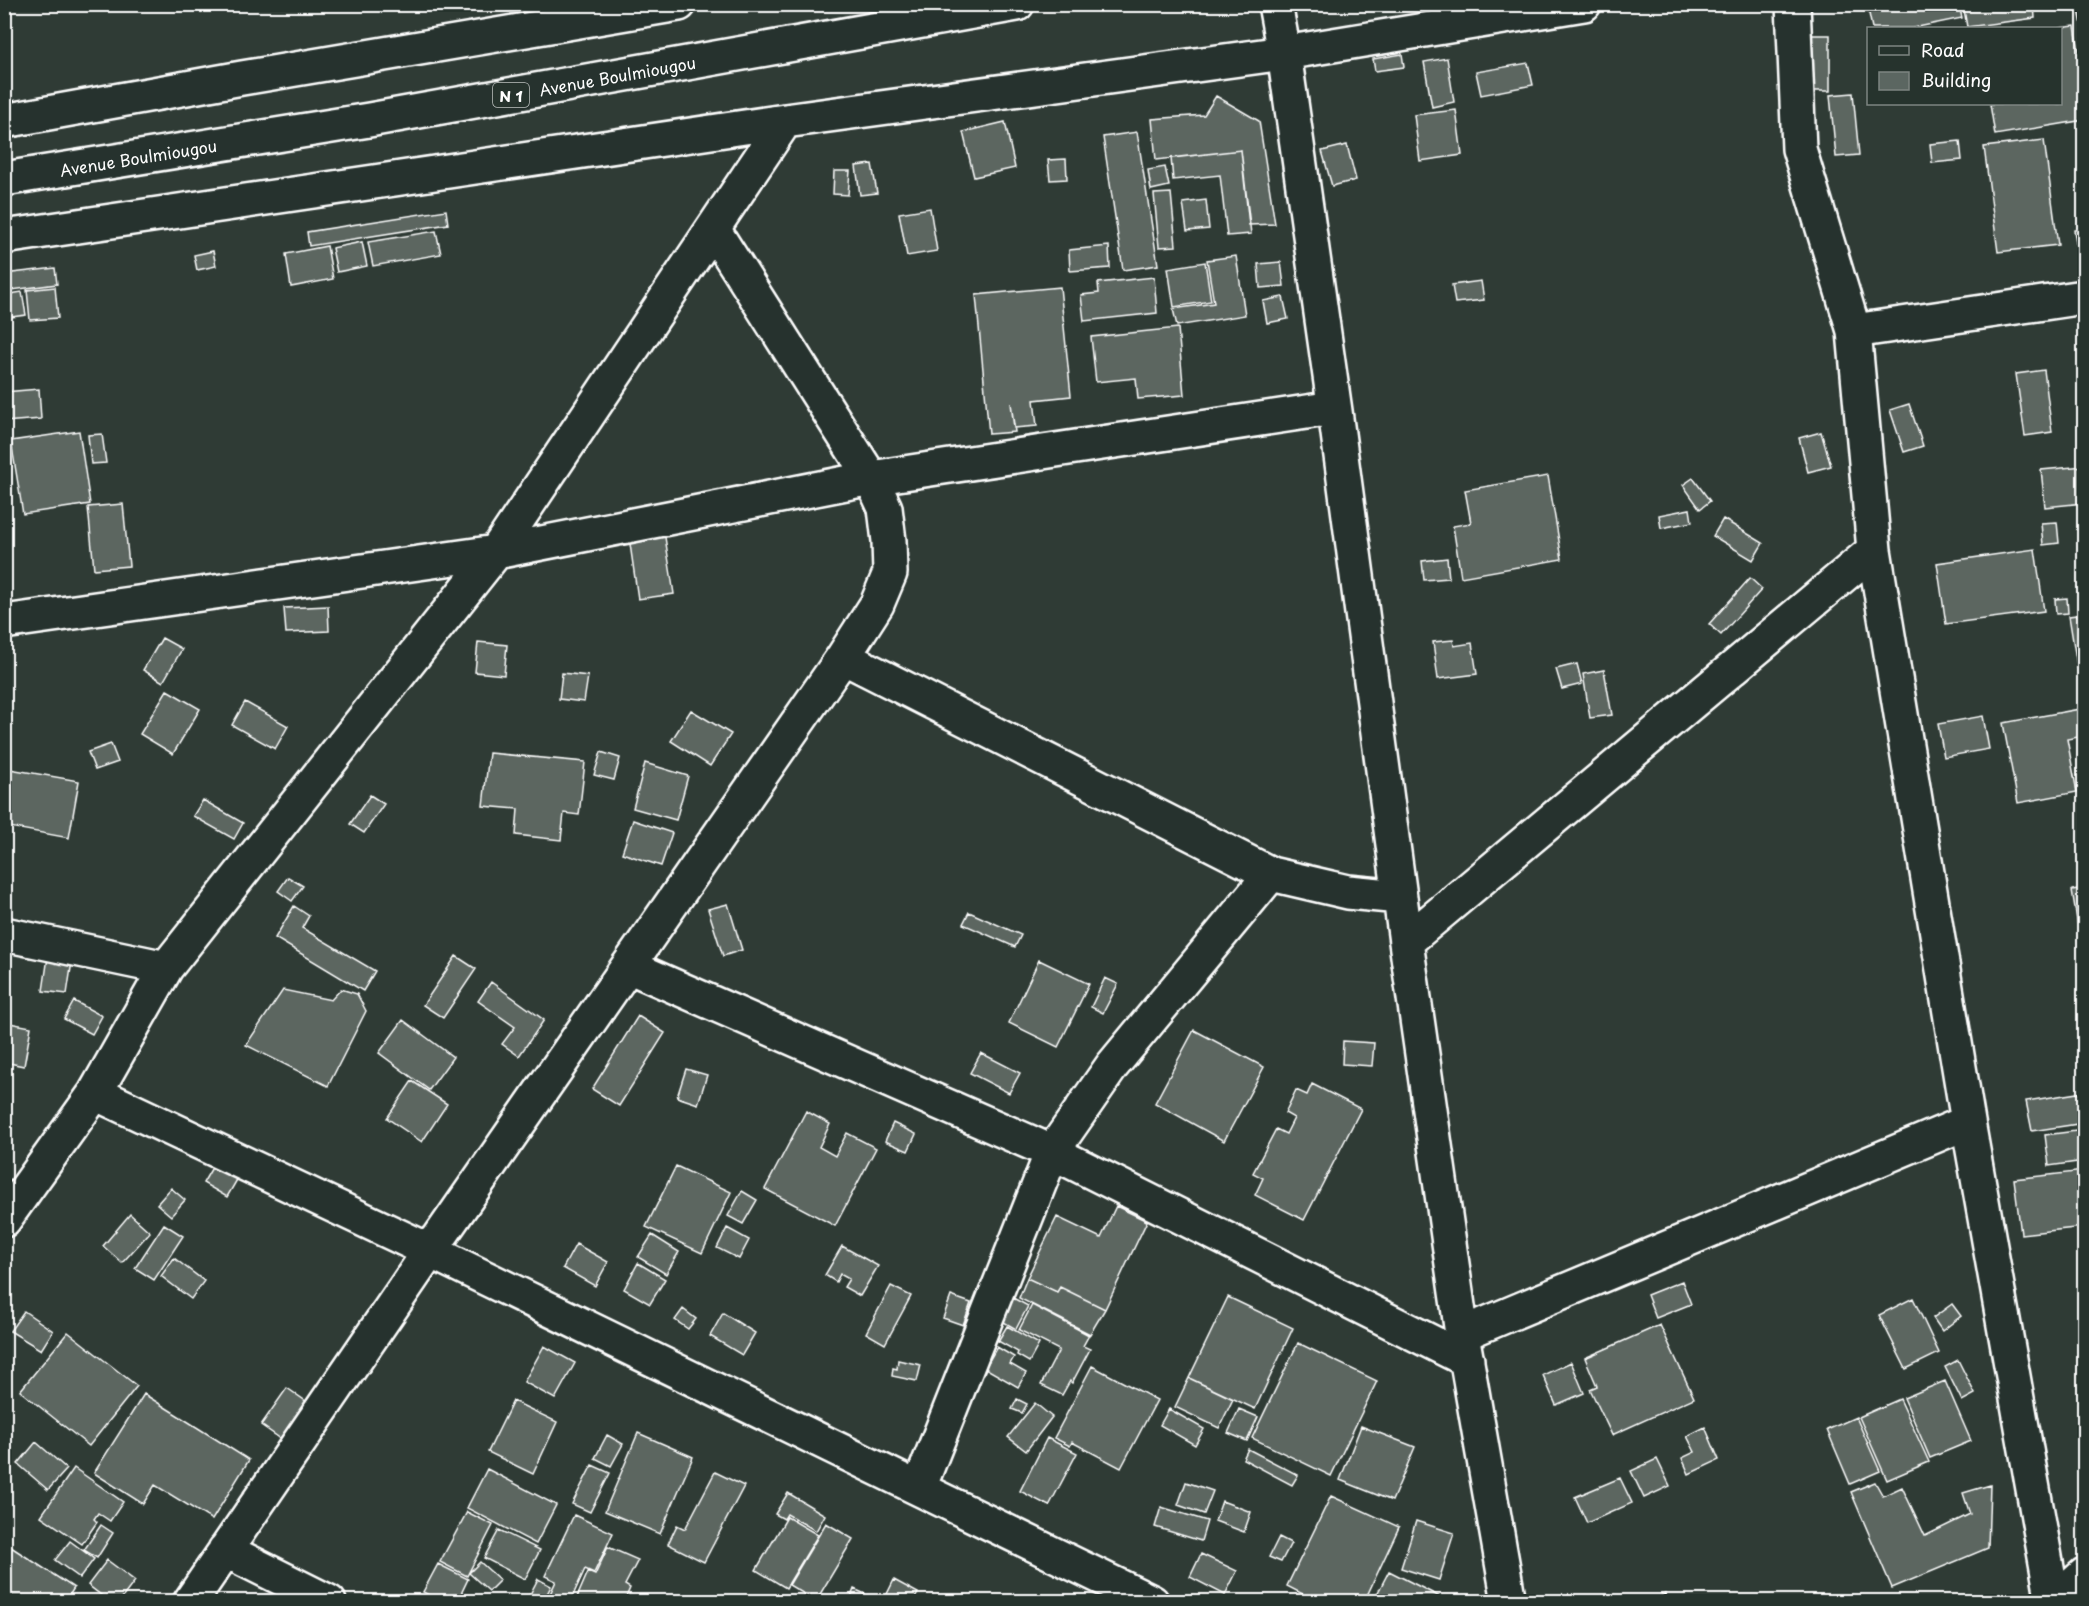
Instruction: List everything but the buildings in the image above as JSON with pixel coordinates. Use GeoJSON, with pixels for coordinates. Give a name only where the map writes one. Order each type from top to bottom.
{"type":"FeatureCollection","features":[{"type":"Feature","properties":{"kind":"main road"},"geometry":{"type":"LineString","coordinates":[[4,121],[679,4]]}},
{"type":"Feature","properties":{"kind":"main road","name":"Avenue Boulmiougou"},"geometry":{"type":"LineString","coordinates":[[4,178],[369,120],[1017,4]]}},
{"type":"Feature","properties":{"kind":"main road"},"geometry":{"type":"LineString","coordinates":[[1275,4],[1284,53],[1464,1347],[1509,1602]]}},
{"type":"Feature","properties":{"kind":"main road"},"geometry":{"type":"LineString","coordinates":[[4,237],[785,122],[1284,53],[1584,4]]}},
{"type":"Feature","properties":{"kind":"main road"},"geometry":{"type":"LineString","coordinates":[[1793,4],[1799,149],[1854,331],[1874,550],[1968,1122],[2054,1602]]}},
{"type":"Feature","properties":{"kind":"main road"},"geometry":{"type":"LineString","coordinates":[[4,1220],[95,1093],[166,968],[496,552],[785,122]]}},
{"type":"Feature","properties":{"kind":"main road"},"geometry":{"type":"LineString","coordinates":[[190,1602],[430,1251],[843,657],[877,604],[890,573],[885,508],[871,478],[712,229]]}},
{"type":"Feature","properties":{"kind":"main road"},"geometry":{"type":"LineString","coordinates":[[1854,331],[2085,297]]}},
{"type":"Feature","properties":{"kind":"main road"},"geometry":{"type":"LineString","coordinates":[[4,622],[496,552],[871,478],[1333,408]]}},
{"type":"Feature","properties":{"kind":"main road"},"geometry":{"type":"LineString","coordinates":[[1406,942],[1874,550]]}},
{"type":"Feature","properties":{"kind":"main road"},"geometry":{"type":"LineString","coordinates":[[843,657],[1271,874],[1348,892],[1400,897]]}},
{"type":"Feature","properties":{"kind":"main road"},"geometry":{"type":"LineString","coordinates":[[919,1488],[1053,1152],[1112,1066],[1271,874]]}},
{"type":"Feature","properties":{"kind":"main road"},"geometry":{"type":"LineString","coordinates":[[4,934],[166,968]]}},
{"type":"Feature","properties":{"kind":"main road"},"geometry":{"type":"LineString","coordinates":[[628,966],[1053,1152],[1464,1347],[1968,1122]]}},
{"type":"Feature","properties":{"kind":"main road"},"geometry":{"type":"LineString","coordinates":[[95,1093],[430,1251],[1152,1602]]}},
{"type":"Feature","properties":{"kind":"main road"},"geometry":{"type":"LineString","coordinates":[[225,1550],[329,1602]]}},
{"type":"Feature","properties":{"kind":"main road"},"geometry":{"type":"LineString","coordinates":[[2054,1602],[2085,1575]]}}]}
